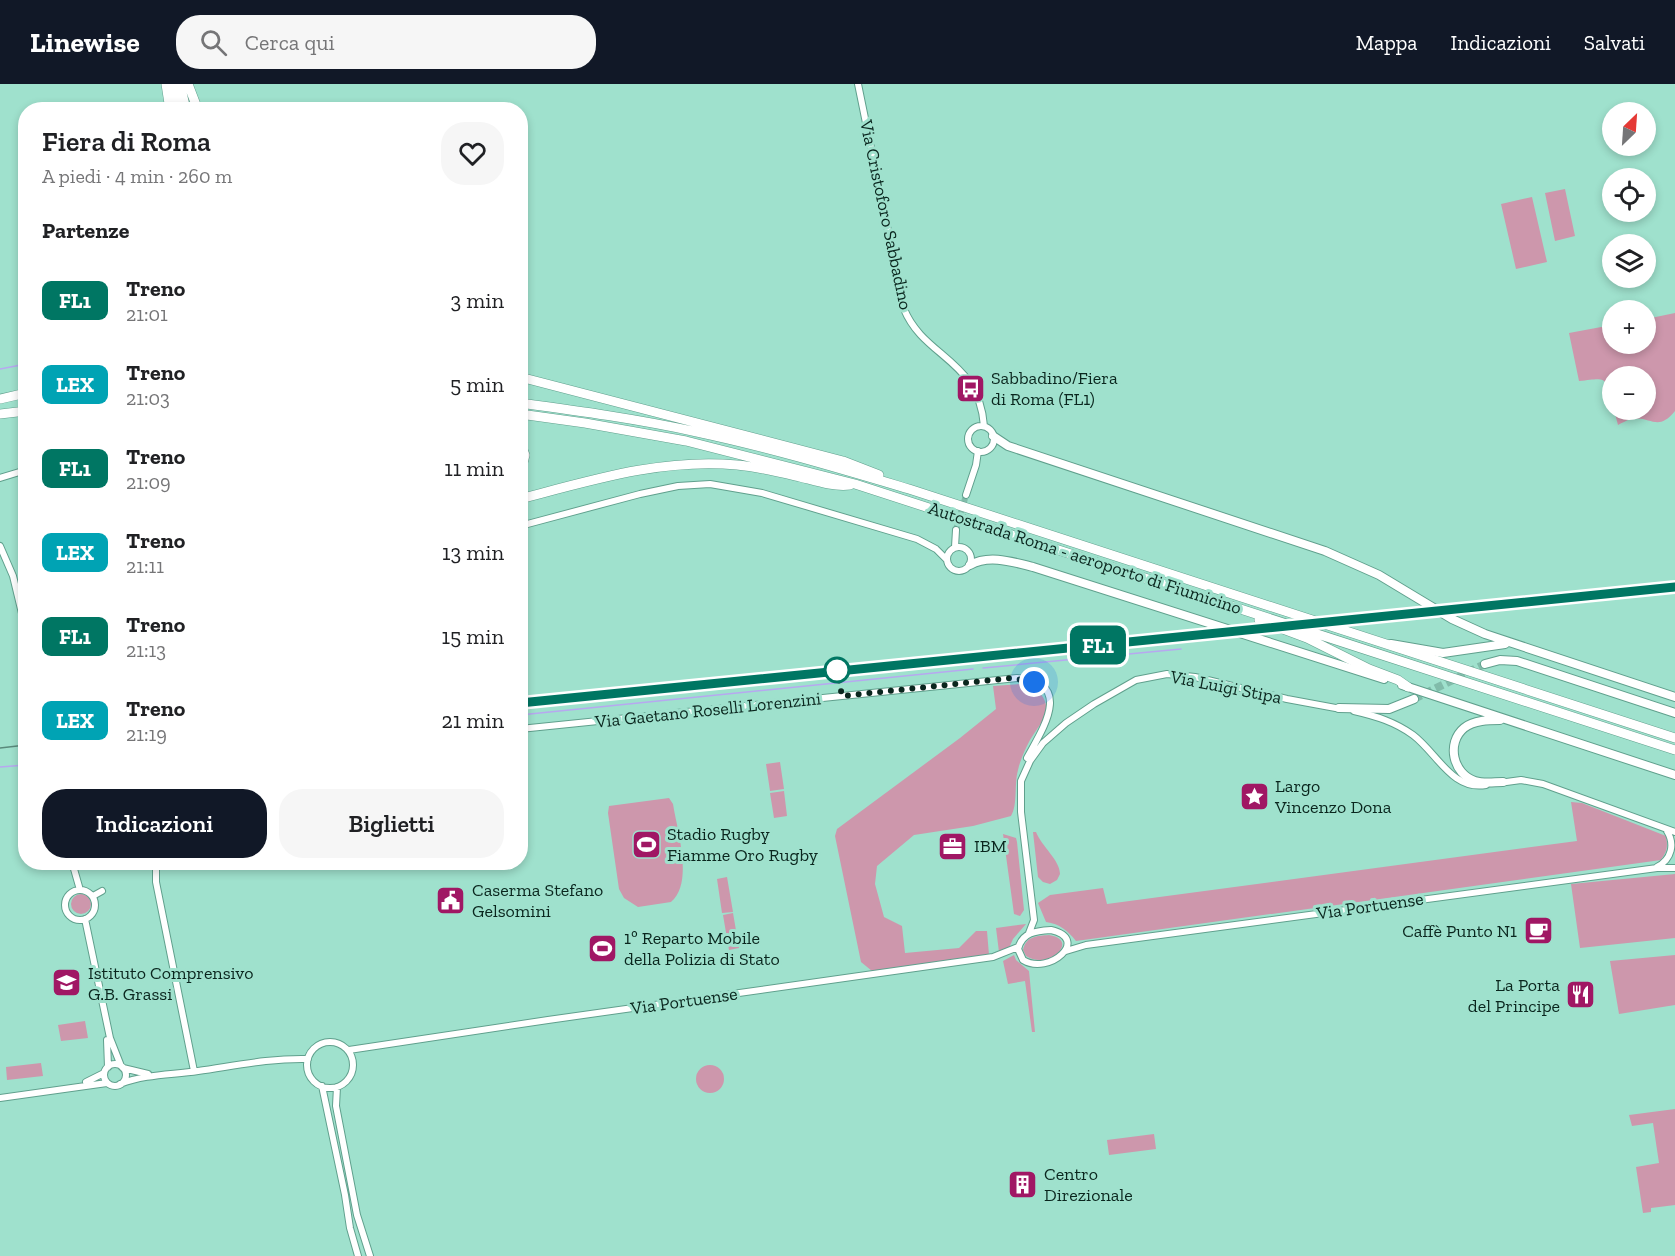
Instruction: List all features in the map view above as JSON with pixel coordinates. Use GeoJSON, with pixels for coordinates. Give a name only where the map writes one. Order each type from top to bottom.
{"type":"FeatureCollection","features":[{"type":"Feature","properties":{"kind":"highway"},"geometry":{"type":"LineString","coordinates":[[166,84],[169,102]]}},
{"type":"Feature","properties":{"kind":"highway"},"geometry":{"type":"LineString","coordinates":[[172,84],[176,102]]}},
{"type":"Feature","properties":{"kind":"highway"},"geometry":{"type":"LineString","coordinates":[[180,84],[184,102]]}},
{"type":"Feature","properties":{"kind":"highway"},"geometry":{"type":"LineString","coordinates":[[188,84],[195,102]]}},
{"type":"Feature","properties":{"kind":"highway"},"geometry":{"type":"LineString","coordinates":[[528,379],[843,461],[909,489]]}},
{"type":"Feature","properties":{"kind":"highway"},"geometry":{"type":"LineString","coordinates":[[0,400],[18,395]]}},
{"type":"Feature","properties":{"kind":"highway"},"geometry":{"type":"LineString","coordinates":[[0,400],[18,399]]}},
{"type":"Feature","properties":{"kind":"highway","name":"Autostrada Roma - aeroporto di Fiumicino"},"geometry":{"type":"LineString","coordinates":[[528,404],[637,420],[804,458],[909,489],[1675,738]]}},
{"type":"Feature","properties":{"kind":"highway"},"geometry":{"type":"LineString","coordinates":[[0,414],[18,412]]}},
{"type":"Feature","properties":{"kind":"highway","name":"Autostrada Roma - aeroporto di Fiumicino"},"geometry":{"type":"LineString","coordinates":[[528,415],[686,441],[855,484],[1675,750]]}},
{"type":"Feature","properties":{"kind":"highway"},"geometry":{"type":"LineString","coordinates":[[993,436],[1008,446],[1332,554],[1379,575],[1452,619],[1514,645],[1675,698]]}},
{"type":"Feature","properties":{"kind":"highway"},"geometry":{"type":"LineString","coordinates":[[528,497],[612,475],[688,464],[754,467],[835,485],[855,484]]}},
{"type":"Feature","properties":{"kind":"highway"},"geometry":{"type":"LineString","coordinates":[[970,565],[978,561],[994,559],[1051,572],[1675,775]]}},
{"type":"Feature","properties":{"kind":"highway"},"geometry":{"type":"LineString","coordinates":[[1218,601],[1268,624],[1316,642],[1369,669],[1398,680],[1408,687]]}},
{"type":"Feature","properties":{"kind":"highway"},"geometry":{"type":"LineString","coordinates":[[1384,644],[1443,652],[1495,644],[1514,645]]}},
{"type":"Feature","properties":{"kind":"highway"},"geometry":{"type":"LineString","coordinates":[[1485,664],[1500,660],[1517,661],[1675,713]]}},
{"type":"Feature","properties":{"kind":"highway"},"geometry":{"type":"LineString","coordinates":[[1339,708],[1389,709],[1414,699]]}},
{"type":"Feature","properties":{"kind":"highway"},"geometry":{"type":"LineString","coordinates":[[1503,782],[1484,783],[1468,778],[1456,763],[1454,747],[1460,733],[1472,723],[1493,720],[1516,723]]}},
{"type":"Feature","properties":{"kind":"street","name":"Via Cristoforo Sabbadino"},"geometry":{"type":"LineString","coordinates":[[858,84],[904,309],[921,334],[967,378],[981,407],[984,426]]}},
{"type":"Feature","properties":{"kind":"street"},"geometry":{"type":"LineString","coordinates":[[984,426],[993,436],[990,448],[978,451],[969,444],[968,436],[972,429],[984,426]]}},
{"type":"Feature","properties":{"kind":"street"},"geometry":{"type":"LineString","coordinates":[[966,495],[978,451]]}},
{"type":"Feature","properties":{"kind":"street"},"geometry":{"type":"LineString","coordinates":[[0,478],[18,472]]}},
{"type":"Feature","properties":{"kind":"street"},"geometry":{"type":"LineString","coordinates":[[528,524],[663,489],[718,485],[774,496],[917,539],[934,547],[946,559],[949,567],[957,571],[964,570],[971,561],[970,553],[964,547],[955,547],[949,551],[946,559]]}},
{"type":"Feature","properties":{"kind":"street"},"geometry":{"type":"LineString","coordinates":[[955,547],[956,530]]}},
{"type":"Feature","properties":{"kind":"street"},"geometry":{"type":"LineString","coordinates":[[0,546],[13,576],[18,597]]}},
{"type":"Feature","properties":{"kind":"street","name":"Via Luigi Stipa"},"geometry":{"type":"LineString","coordinates":[[1029,933],[1034,920],[1021,812],[1021,780],[1033,756],[1050,736],[1094,704],[1147,676],[1167,674],[1195,677],[1380,718],[1404,729],[1425,745],[1450,773],[1463,783],[1479,786],[1503,782]]}},
{"type":"Feature","properties":{"kind":"street","name":"Via Gaetano Roselli Lorenzini"},"geometry":{"type":"LineString","coordinates":[[528,728],[1021,678],[1043,688],[1050,700],[1051,711],[1025,762],[1021,780]]}},
{"type":"Feature","properties":{"kind":"street"},"geometry":{"type":"LineString","coordinates":[[1503,782],[1521,780],[1543,784],[1675,832]]}},
{"type":"Feature","properties":{"kind":"street"},"geometry":{"type":"LineString","coordinates":[[1657,868],[1668,860],[1674,849],[1673,837],[1665,828]]}},
{"type":"Feature","properties":{"kind":"street","name":"Via Portuense"},"geometry":{"type":"LineString","coordinates":[[1066,951],[1086,945],[1226,925],[1657,868],[1675,868]]}},
{"type":"Feature","properties":{"kind":"street"},"geometry":{"type":"LineString","coordinates":[[74,870],[80,890]]}},
{"type":"Feature","properties":{"kind":"street"},"geometry":{"type":"LineString","coordinates":[[156,870],[156,882],[194,1071]]}},
{"type":"Feature","properties":{"kind":"street"},"geometry":{"type":"LineString","coordinates":[[75,891],[87,891],[93,896],[94,910],[85,919],[72,917],[65,907],[67,897],[75,891]]}},
{"type":"Feature","properties":{"kind":"street"},"geometry":{"type":"LineString","coordinates":[[93,896],[102,891]]}},
{"type":"Feature","properties":{"kind":"street"},"geometry":{"type":"LineString","coordinates":[[85,919],[107,1027],[125,1077],[120,1084]]}},
{"type":"Feature","properties":{"kind":"street"},"geometry":{"type":"LineString","coordinates":[[1057,931],[1067,941],[1066,951],[1055,961],[1031,963],[1021,957],[1018,946],[1022,938],[1029,933],[1057,931]]}},
{"type":"Feature","properties":{"kind":"street","name":"Via Portuense"},"geometry":{"type":"LineString","coordinates":[[349,1050],[993,957],[1018,946]]}},
{"type":"Feature","properties":{"kind":"street"},"geometry":{"type":"LineString","coordinates":[[107,1027],[105,1079],[107,1083]]}},
{"type":"Feature","properties":{"kind":"street"},"geometry":{"type":"LineString","coordinates":[[336,1042],[349,1050],[354,1064],[353,1072],[344,1084],[337,1087],[322,1086],[311,1078],[308,1072],[308,1059],[310,1053],[322,1043],[336,1042]]}},
{"type":"Feature","properties":{"kind":"street"},"geometry":{"type":"LineString","coordinates":[[0,1098],[107,1083],[115,1086],[154,1075],[269,1060],[308,1059]]}},
{"type":"Feature","properties":{"kind":"street"},"geometry":{"type":"LineString","coordinates":[[71,1088],[93,1080],[114,1065],[136,1073],[154,1075]]}},
{"type":"Feature","properties":{"kind":"street"},"geometry":{"type":"LineString","coordinates":[[322,1086],[350,1228],[358,1256]]}},
{"type":"Feature","properties":{"kind":"street"},"geometry":{"type":"LineString","coordinates":[[337,1087],[336,1106],[357,1215],[370,1256]]}},
{"type":"Feature","properties":{"kind":"shaded area"},"geometry":{"type":"Polygon","coordinates":[[[1565,189],[1575,236],[1555,241],[1545,193],[1565,189]]]}},
{"type":"Feature","properties":{"kind":"shaded area"},"geometry":{"type":"Polygon","coordinates":[[[1532,197],[1547,262],[1516,269],[1501,204],[1532,197]]]}},
{"type":"Feature","properties":{"kind":"shaded area"},"geometry":{"type":"Polygon","coordinates":[[[1675,313],[1675,411],[1663,421],[1654,422],[1647,420],[1656,420],[1656,366],[1602,366],[1602,380],[1579,381],[1569,333],[1602,327],[1602,354],[1656,354],[1656,317],[1675,313]]]}},
{"type":"Feature","properties":{"kind":"shaded area"},"geometry":{"type":"Polygon","coordinates":[[[1617,420],[1629,420],[1618,425],[1617,420]]]}},
{"type":"Feature","properties":{"kind":"shaded area"},"geometry":{"type":"Polygon","coordinates":[[[1021,684],[1039,692],[1045,701],[1046,713],[1020,763],[1011,816],[973,826],[914,835],[877,866],[875,884],[884,917],[902,926],[905,953],[959,948],[976,931],[987,931],[989,955],[872,971],[861,962],[835,836],[837,829],[996,709],[993,686],[1021,684]]]}},
{"type":"Feature","properties":{"kind":"shaded area"},"geometry":{"type":"Polygon","coordinates":[[[780,762],[784,789],[770,791],[766,764],[780,762]]]}},
{"type":"Feature","properties":{"kind":"shaded area"},"geometry":{"type":"Polygon","coordinates":[[[784,791],[787,816],[774,818],[770,793],[784,791]]]}},
{"type":"Feature","properties":{"kind":"shaded area","name":"Stadio Rugby Fiamme Oro Rugby"},"geometry":{"type":"Polygon","coordinates":[[[669,798],[673,804],[680,841],[682,882],[671,902],[638,907],[624,898],[619,889],[608,813],[609,806],[669,798]]]}},
{"type":"Feature","properties":{"kind":"shaded area"},"geometry":{"type":"Polygon","coordinates":[[[1571,802],[1582,803],[1666,836],[1667,843],[1663,857],[1661,860],[1076,941],[1063,928],[1046,922],[1038,903],[1050,895],[1103,888],[1107,904],[1577,841],[1571,802]]]}},
{"type":"Feature","properties":{"kind":"shaded area"},"geometry":{"type":"Polygon","coordinates":[[[1033,832],[1036,832],[1059,869],[1060,874],[1057,880],[1050,884],[1038,877],[1033,832]]]}},
{"type":"Feature","properties":{"kind":"shaded area"},"geometry":{"type":"Polygon","coordinates":[[[1003,834],[1016,838],[1017,842],[1024,910],[1020,916],[1014,914],[1003,834]]]}},
{"type":"Feature","properties":{"kind":"shaded area"},"geometry":{"type":"Polygon","coordinates":[[[1675,874],[1675,938],[1580,948],[1571,884],[1675,874]]]}},
{"type":"Feature","properties":{"kind":"shaded area"},"geometry":{"type":"Polygon","coordinates":[[[727,877],[733,912],[722,913],[717,879],[727,877]]]}},
{"type":"Feature","properties":{"kind":"shaded area"},"geometry":{"type":"Polygon","coordinates":[[[81,894],[88,897],[91,904],[88,911],[81,914],[74,911],[71,904],[74,897],[81,894]]]}},
{"type":"Feature","properties":{"kind":"shaded area"},"geometry":{"type":"Polygon","coordinates":[[[733,913],[739,948],[729,950],[723,915],[733,913]]]}},
{"type":"Feature","properties":{"kind":"shaded area"},"geometry":{"type":"Polygon","coordinates":[[[1026,924],[1013,939],[1009,948],[999,952],[996,928],[1026,924]]]}},
{"type":"Feature","properties":{"kind":"shaded area"},"geometry":{"type":"Polygon","coordinates":[[[1049,935],[1062,942],[1062,948],[1058,953],[1043,960],[1035,960],[1026,956],[1023,950],[1029,939],[1049,935]]]}},
{"type":"Feature","properties":{"kind":"shaded area"},"geometry":{"type":"Polygon","coordinates":[[[1014,955],[1016,960],[1029,971],[1035,1032],[1032,1032],[1025,981],[1008,984],[1003,961],[1014,955]]]}},
{"type":"Feature","properties":{"kind":"shaded area"},"geometry":{"type":"Polygon","coordinates":[[[1675,955],[1675,1005],[1619,1014],[1610,961],[1675,955]]]}},
{"type":"Feature","properties":{"kind":"shaded area"},"geometry":{"type":"Polygon","coordinates":[[[85,1021],[88,1038],[61,1041],[58,1025],[85,1021]]]}},
{"type":"Feature","properties":{"kind":"shaded area"},"geometry":{"type":"Polygon","coordinates":[[[41,1063],[43,1076],[7,1080],[6,1067],[41,1063]]]}},
{"type":"Feature","properties":{"kind":"shaded area"},"geometry":{"type":"Polygon","coordinates":[[[710,1065],[720,1069],[724,1079],[720,1089],[710,1093],[700,1089],[696,1079],[700,1069],[710,1065]]]}},
{"type":"Feature","properties":{"kind":"shaded area"},"geometry":{"type":"Polygon","coordinates":[[[1675,1109],[1675,1205],[1651,1208],[1651,1212],[1643,1213],[1636,1167],[1659,1163],[1653,1123],[1632,1126],[1629,1115],[1675,1109]]]}},
{"type":"Feature","properties":{"kind":"shaded area"},"geometry":{"type":"Polygon","coordinates":[[[1154,1134],[1156,1149],[1109,1155],[1107,1140],[1154,1134]]]}},
{"type":"Feature","properties":{"kind":"waterway"},"geometry":{"type":"LineString","coordinates":[[0,369],[18,366]]}},
{"type":"Feature","properties":{"kind":"waterway"},"geometry":{"type":"LineString","coordinates":[[983,668],[1181,649]]}},
{"type":"Feature","properties":{"kind":"waterway"},"geometry":{"type":"LineString","coordinates":[[528,714],[973,669]]}},
{"type":"Feature","properties":{"kind":"waterway"},"geometry":{"type":"LineString","coordinates":[[0,767],[18,766]]}},
{"type":"Feature","properties":{"kind":"tunnel"},"geometry":{"type":"LineString","coordinates":[[956,530],[966,495]]}},
{"type":"Feature","properties":{"kind":"tunnel"},"geometry":{"type":"LineString","coordinates":[[1414,699],[1485,664]]}},
{"type":"Feature","properties":{"kind":"railway"},"geometry":{"type":"LineString","coordinates":[[1453,609],[1675,587]]}},
{"type":"Feature","properties":{"kind":"railway"},"geometry":{"type":"LineString","coordinates":[[1355,617],[1409,611]]}},
{"type":"Feature","properties":{"kind":"railway"},"geometry":{"type":"LineString","coordinates":[[528,702],[1192,636]]}},
{"type":"Feature","properties":{"kind":"railway"},"geometry":{"type":"LineString","coordinates":[[0,748],[18,746]]}},
{"type":"Feature","properties":{"kind":"train","name":"FL1"},"geometry":{"type":"LineString","coordinates":[[528,702],[1675,587]]}},
{"type":"Feature","properties":{"kind":"place","name":"Sabbadino/Fiera di Roma (FL1)"},"geometry":{"type":"Point","coordinates":[970,388]}},
{"type":"Feature","properties":{"kind":"place","name":"Largo Vincenzo Dona"},"geometry":{"type":"Point","coordinates":[1254,796]}},
{"type":"Feature","properties":{"kind":"place","name":"Stadio Rugby Fiamme Oro Rugby"},"geometry":{"type":"Point","coordinates":[646,844]}},
{"type":"Feature","properties":{"kind":"place","name":"IBM"},"geometry":{"type":"Point","coordinates":[953,846]}},
{"type":"Feature","properties":{"kind":"place","name":"Caserma Stefano Gelsomini"},"geometry":{"type":"Point","coordinates":[451,900]}},
{"type":"Feature","properties":{"kind":"place","name":"Caffè Punto N1"},"geometry":{"type":"Point","coordinates":[1538,931]}},
{"type":"Feature","properties":{"kind":"place","name":"1º Reparto Mobile della Polizia di Stato"},"geometry":{"type":"Point","coordinates":[603,948]}},
{"type":"Feature","properties":{"kind":"place","name":"Istituto Comprensivo G.B. Grassi"},"geometry":{"type":"Point","coordinates":[67,983]}},
{"type":"Feature","properties":{"kind":"place","name":"La Porta del Principe"},"geometry":{"type":"Point","coordinates":[1581,995]}},
{"type":"Feature","properties":{"kind":"place","name":"Centro Direzionale"},"geometry":{"type":"Point","coordinates":[1023,1184]}},
{"type":"Feature","properties":{"kind":"route"},"geometry":{"type":"LineString","coordinates":[[837,670],[842,696],[1012,678],[1034,682]]}}]}
